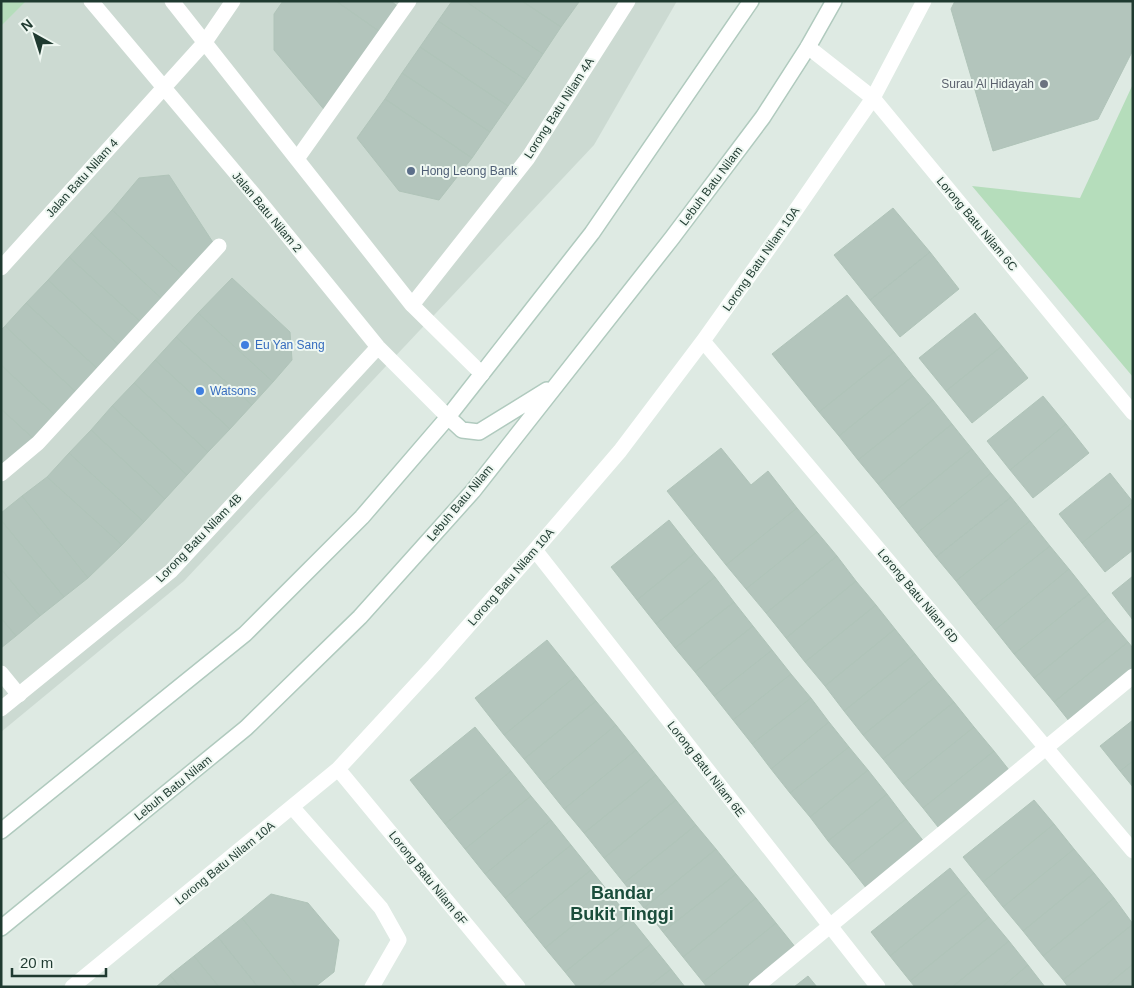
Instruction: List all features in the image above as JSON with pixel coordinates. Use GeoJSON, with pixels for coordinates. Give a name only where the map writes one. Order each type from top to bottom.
{"type":"FeatureCollection","features":[{"type":"Feature","properties":{"kind":"street","name":"Jalan Batu Nilam 2"},"geometry":{"type":"LineString","coordinates":[[91,1],[162,88],[261,203],[378,347],[462,430],[479,432],[556,384]]}},
{"type":"Feature","properties":{"kind":"street"},"geometry":{"type":"LineString","coordinates":[[172,1],[412,306],[482,374]]}},
{"type":"Feature","properties":{"kind":"street","name":"Jalan Batu Nilam 4"},"geometry":{"type":"LineString","coordinates":[[1,268],[205,42],[233,1]]}},
{"type":"Feature","properties":{"kind":"street"},"geometry":{"type":"LineString","coordinates":[[297,159],[409,1]]}},
{"type":"Feature","properties":{"kind":"street","name":"Lorong Batu Nilam 4A"},"geometry":{"type":"LineString","coordinates":[[412,306],[528,158],[628,1]]}},
{"type":"Feature","properties":{"kind":"street"},"geometry":{"type":"LineString","coordinates":[[1,831],[245,634],[362,517],[448,417],[592,233],[751,1]]}},
{"type":"Feature","properties":{"kind":"street","name":"Lebuh Batu Nilam"},"geometry":{"type":"LineString","coordinates":[[1,928],[246,728],[353,624],[473,491],[672,238],[762,116],[808,47],[834,1]]}},
{"type":"Feature","properties":{"kind":"street","name":"Lorong Batu Nilam 10A"},"geometry":{"type":"LineString","coordinates":[[72,987],[293,808],[338,769],[434,665],[620,451],[703,341],[873,98],[924,1]]}},
{"type":"Feature","properties":{"kind":"street","name":"Lorong Batu Nilam 6C"},"geometry":{"type":"LineString","coordinates":[[808,47],[873,98],[1133,413]]}},
{"type":"Feature","properties":{"kind":"street"},"geometry":{"type":"LineString","coordinates":[[1,474],[38,443],[219,246]]}},
{"type":"Feature","properties":{"kind":"street","name":"Lorong Batu Nilam 6D"},"geometry":{"type":"LineString","coordinates":[[703,341],[1133,851]]}},
{"type":"Feature","properties":{"kind":"street","name":"Lorong Batu Nilam 4B"},"geometry":{"type":"LineString","coordinates":[[1,709],[171,571],[378,347]]}},
{"type":"Feature","properties":{"kind":"street","name":"Lorong Batu Nilam 6E"},"geometry":{"type":"LineString","coordinates":[[534,550],[878,987]]}},
{"type":"Feature","properties":{"kind":"street"},"geometry":{"type":"LineString","coordinates":[[1,673],[19,695]]}},
{"type":"Feature","properties":{"kind":"street"},"geometry":{"type":"LineString","coordinates":[[756,987],[1133,676]]}},
{"type":"Feature","properties":{"kind":"street","name":"Lorong Batu Nilam 6F"},"geometry":{"type":"LineString","coordinates":[[338,769],[511,984]]}},
{"type":"Feature","properties":{"kind":"street"},"geometry":{"type":"LineString","coordinates":[[293,808],[381,908],[399,940],[372,987]]}},
{"type":"Feature","properties":{"kind":"shaded area"},"geometry":{"type":"Polygon","coordinates":[[[1,1],[677,1],[594,145],[184,581],[1,732],[1,1]]]}},
{"type":"Feature","properties":{"kind":"green space"},"geometry":{"type":"Polygon","coordinates":[[[1,1],[26,1],[1,26],[1,1]]]}},
{"type":"Feature","properties":{"kind":"green space"},"geometry":{"type":"Polygon","coordinates":[[[1133,84],[1133,377],[972,186],[1080,198],[1133,84]]]}},
{"type":"Feature","properties":{"kind":"building"},"geometry":{"type":"Polygon","coordinates":[[[283,1],[336,1],[383,34],[327,113],[274,50],[274,14],[283,1]]]}},
{"type":"Feature","properties":{"kind":"building"},"geometry":{"type":"Polygon","coordinates":[[[336,1],[391,1],[401,9],[383,34],[336,1]]]}},
{"type":"Feature","properties":{"kind":"building"},"geometry":{"type":"Polygon","coordinates":[[[452,1],[465,1],[543,54],[526,80],[438,21],[452,1]]]}},
{"type":"Feature","properties":{"kind":"building"},"geometry":{"type":"Polygon","coordinates":[[[465,1],[522,1],[561,27],[543,54],[465,1]]]}},
{"type":"Feature","properties":{"kind":"building"},"geometry":{"type":"Polygon","coordinates":[[[522,1],[578,1],[579,2],[561,27],[522,1]]]}},
{"type":"Feature","properties":{"kind":"building","name":"Surau Al Hidayah"},"geometry":{"type":"Polygon","coordinates":[[[955,1],[1133,1],[1133,50],[1098,119],[993,151],[951,9],[955,1]]]}},
{"type":"Feature","properties":{"kind":"building"},"geometry":{"type":"Polygon","coordinates":[[[438,21],[526,80],[508,106],[420,47],[438,21]]]}},
{"type":"Feature","properties":{"kind":"building"},"geometry":{"type":"Polygon","coordinates":[[[420,47],[508,106],[490,132],[402,73],[420,47]]]}},
{"type":"Feature","properties":{"kind":"building"},"geometry":{"type":"Polygon","coordinates":[[[402,73],[490,132],[472,158],[385,99],[402,73]]]}},
{"type":"Feature","properties":{"kind":"building"},"geometry":{"type":"Polygon","coordinates":[[[385,99],[472,158],[439,200],[399,191],[357,138],[385,99]]]}},
{"type":"Feature","properties":{"kind":"building"},"geometry":{"type":"Polygon","coordinates":[[[169,175],[216,247],[186,278],[112,210],[139,178],[169,175]]]}},
{"type":"Feature","properties":{"kind":"building"},"geometry":{"type":"Polygon","coordinates":[[[893,208],[930,252],[870,300],[834,255],[893,208]]]}},
{"type":"Feature","properties":{"kind":"building"},"geometry":{"type":"Polygon","coordinates":[[[112,210],[186,278],[164,301],[91,233],[112,210]]]}},
{"type":"Feature","properties":{"kind":"building"},"geometry":{"type":"Polygon","coordinates":[[[91,233],[164,301],[143,324],[69,257],[91,233]]]}},
{"type":"Feature","properties":{"kind":"building"},"geometry":{"type":"Polygon","coordinates":[[[930,252],[959,289],[900,337],[870,300],[930,252]]]}},
{"type":"Feature","properties":{"kind":"building"},"geometry":{"type":"Polygon","coordinates":[[[69,257],[143,324],[121,347],[48,280],[69,257]]]}},
{"type":"Feature","properties":{"kind":"building"},"geometry":{"type":"Polygon","coordinates":[[[232,278],[290,332],[292,360],[273,382],[198,313],[232,278]]]}},
{"type":"Feature","properties":{"kind":"building"},"geometry":{"type":"Polygon","coordinates":[[[48,280],[121,347],[100,371],[26,303],[48,280]]]}},
{"type":"Feature","properties":{"kind":"building"},"geometry":{"type":"Polygon","coordinates":[[[847,295],[894,352],[819,412],[772,354],[847,295]]]}},
{"type":"Feature","properties":{"kind":"building"},"geometry":{"type":"Polygon","coordinates":[[[26,303],[100,371],[78,394],[5,326],[26,303]]]}},
{"type":"Feature","properties":{"kind":"building"},"geometry":{"type":"Polygon","coordinates":[[[198,313],[273,382],[252,405],[176,337],[198,313]]]}},
{"type":"Feature","properties":{"kind":"building"},"geometry":{"type":"Polygon","coordinates":[[[975,313],[1002,346],[946,391],[919,358],[975,313]]]}},
{"type":"Feature","properties":{"kind":"building"},"geometry":{"type":"Polygon","coordinates":[[[5,326],[78,394],[57,417],[1,365],[1,330],[5,326]]]}},
{"type":"Feature","properties":{"kind":"building"},"geometry":{"type":"Polygon","coordinates":[[[176,337],[252,405],[230,429],[155,360],[176,337]]]}},
{"type":"Feature","properties":{"kind":"building"},"geometry":{"type":"Polygon","coordinates":[[[1002,346],[1028,378],[972,423],[946,391],[1002,346]]]}},
{"type":"Feature","properties":{"kind":"building"},"geometry":{"type":"Polygon","coordinates":[[[894,352],[913,376],[839,436],[819,412],[894,352]]]}},
{"type":"Feature","properties":{"kind":"building"},"geometry":{"type":"Polygon","coordinates":[[[155,360],[230,429],[208,452],[134,383],[155,360]]]}},
{"type":"Feature","properties":{"kind":"building"},"geometry":{"type":"Polygon","coordinates":[[[1,365],[57,417],[35,440],[1,409],[1,365]]]}},
{"type":"Feature","properties":{"kind":"building"},"geometry":{"type":"Polygon","coordinates":[[[913,376],[933,400],[858,460],[839,436],[913,376]]]}},
{"type":"Feature","properties":{"kind":"building"},"geometry":{"type":"Polygon","coordinates":[[[134,383],[208,452],[187,475],[112,406],[134,383]]]}},
{"type":"Feature","properties":{"kind":"building"},"geometry":{"type":"Polygon","coordinates":[[[1043,396],[1066,424],[1010,470],[987,441],[1043,396]]]}},
{"type":"Feature","properties":{"kind":"building"},"geometry":{"type":"Polygon","coordinates":[[[933,400],[952,424],[878,484],[858,460],[933,400]]]}},
{"type":"Feature","properties":{"kind":"building"},"geometry":{"type":"Polygon","coordinates":[[[112,406],[187,475],[165,499],[91,430],[112,406]]]}},
{"type":"Feature","properties":{"kind":"building"},"geometry":{"type":"Polygon","coordinates":[[[1,409],[35,440],[1,467],[1,409]]]}},
{"type":"Feature","properties":{"kind":"building"},"geometry":{"type":"Polygon","coordinates":[[[952,424],[972,449],[898,509],[878,484],[952,424]]]}},
{"type":"Feature","properties":{"kind":"building"},"geometry":{"type":"Polygon","coordinates":[[[1066,424],[1089,453],[1033,498],[1010,470],[1066,424]]]}},
{"type":"Feature","properties":{"kind":"building"},"geometry":{"type":"Polygon","coordinates":[[[91,430],[165,499],[144,522],[69,453],[91,430]]]}},
{"type":"Feature","properties":{"kind":"building"},"geometry":{"type":"Polygon","coordinates":[[[721,448],[751,485],[768,471],[797,508],[726,565],[667,491],[721,448]]]}},
{"type":"Feature","properties":{"kind":"building"},"geometry":{"type":"Polygon","coordinates":[[[972,449],[991,473],[917,533],[898,509],[972,449]]]}},
{"type":"Feature","properties":{"kind":"building"},"geometry":{"type":"Polygon","coordinates":[[[69,453],[144,522],[122,545],[47,477],[69,453]]]}},
{"type":"Feature","properties":{"kind":"building"},"geometry":{"type":"Polygon","coordinates":[[[991,473],[1011,497],[936,557],[917,533],[991,473]]]}},
{"type":"Feature","properties":{"kind":"building"},"geometry":{"type":"Polygon","coordinates":[[[1110,473],[1133,502],[1082,543],[1059,514],[1110,473]]]}},
{"type":"Feature","properties":{"kind":"building"},"geometry":{"type":"Polygon","coordinates":[[[47,477],[122,545],[88,578],[22,496],[47,477]]]}},
{"type":"Feature","properties":{"kind":"building"},"geometry":{"type":"Polygon","coordinates":[[[22,496],[88,578],[64,597],[1,520],[1,513],[22,496]]]}},
{"type":"Feature","properties":{"kind":"building"},"geometry":{"type":"Polygon","coordinates":[[[1011,497],[1030,521],[956,581],[936,557],[1011,497]]]}},
{"type":"Feature","properties":{"kind":"building"},"geometry":{"type":"Polygon","coordinates":[[[1133,502],[1133,550],[1105,572],[1082,543],[1133,502]]]}},
{"type":"Feature","properties":{"kind":"building"},"geometry":{"type":"Polygon","coordinates":[[[797,508],[817,532],[746,589],[726,565],[797,508]]]}},
{"type":"Feature","properties":{"kind":"building"},"geometry":{"type":"Polygon","coordinates":[[[1,520],[64,597],[40,616],[1,569],[1,520]]]}},
{"type":"Feature","properties":{"kind":"building"},"geometry":{"type":"Polygon","coordinates":[[[669,520],[695,553],[637,600],[611,567],[669,520]]]}},
{"type":"Feature","properties":{"kind":"building"},"geometry":{"type":"Polygon","coordinates":[[[1030,521],[1050,546],[975,605],[956,581],[1030,521]]]}},
{"type":"Feature","properties":{"kind":"building"},"geometry":{"type":"Polygon","coordinates":[[[817,532],[837,556],[766,613],[746,589],[817,532]]]}},
{"type":"Feature","properties":{"kind":"building"},"geometry":{"type":"Polygon","coordinates":[[[1050,546],[1069,569],[995,630],[975,605],[1050,546]]]}},
{"type":"Feature","properties":{"kind":"building"},"geometry":{"type":"Polygon","coordinates":[[[695,553],[715,577],[656,624],[637,600],[695,553]]]}},
{"type":"Feature","properties":{"kind":"building"},"geometry":{"type":"Polygon","coordinates":[[[837,556],[856,581],[786,638],[766,613],[837,556]]]}},
{"type":"Feature","properties":{"kind":"building"},"geometry":{"type":"Polygon","coordinates":[[[1,569],[40,616],[16,636],[1,618],[1,569]]]}},
{"type":"Feature","properties":{"kind":"building"},"geometry":{"type":"Polygon","coordinates":[[[1069,569],[1089,594],[1014,654],[995,630],[1069,569]]]}},
{"type":"Feature","properties":{"kind":"building"},"geometry":{"type":"Polygon","coordinates":[[[1133,576],[1133,620],[1112,593],[1133,576]]]}},
{"type":"Feature","properties":{"kind":"building"},"geometry":{"type":"Polygon","coordinates":[[[715,577],[734,602],[675,648],[656,624],[715,577]]]}},
{"type":"Feature","properties":{"kind":"building"},"geometry":{"type":"Polygon","coordinates":[[[856,581],[876,605],[805,662],[786,638],[856,581]]]}},
{"type":"Feature","properties":{"kind":"building"},"geometry":{"type":"Polygon","coordinates":[[[1089,594],[1108,618],[1034,678],[1014,654],[1089,594]]]}},
{"type":"Feature","properties":{"kind":"building"},"geometry":{"type":"Polygon","coordinates":[[[734,602],[753,626],[695,672],[675,648],[734,602]]]}},
{"type":"Feature","properties":{"kind":"building"},"geometry":{"type":"Polygon","coordinates":[[[876,605],[895,629],[825,686],[805,662],[876,605]]]}},
{"type":"Feature","properties":{"kind":"building"},"geometry":{"type":"Polygon","coordinates":[[[1,618],[16,636],[1,648],[1,618]]]}},
{"type":"Feature","properties":{"kind":"building"},"geometry":{"type":"Polygon","coordinates":[[[1108,618],[1128,642],[1054,702],[1034,678],[1108,618]]]}},
{"type":"Feature","properties":{"kind":"building"},"geometry":{"type":"Polygon","coordinates":[[[753,626],[772,650],[714,696],[695,672],[753,626]]]}},
{"type":"Feature","properties":{"kind":"building"},"geometry":{"type":"Polygon","coordinates":[[[895,629],[915,654],[844,711],[825,686],[895,629]]]}},
{"type":"Feature","properties":{"kind":"building"},"geometry":{"type":"Polygon","coordinates":[[[547,640],[576,676],[504,735],[475,698],[547,640]]]}},
{"type":"Feature","properties":{"kind":"building"},"geometry":{"type":"Polygon","coordinates":[[[1128,642],[1133,648],[1133,678],[1073,726],[1054,702],[1128,642]]]}},
{"type":"Feature","properties":{"kind":"building"},"geometry":{"type":"Polygon","coordinates":[[[772,650],[791,674],[733,720],[714,696],[772,650]]]}},
{"type":"Feature","properties":{"kind":"building"},"geometry":{"type":"Polygon","coordinates":[[[915,654],[934,678],[863,735],[844,711],[915,654]]]}},
{"type":"Feature","properties":{"kind":"building"},"geometry":{"type":"Polygon","coordinates":[[[791,674],[811,698],[752,744],[733,720],[791,674]]]}},
{"type":"Feature","properties":{"kind":"building"},"geometry":{"type":"Polygon","coordinates":[[[576,676],[596,701],[524,759],[504,735],[576,676]]]}},
{"type":"Feature","properties":{"kind":"building"},"geometry":{"type":"Polygon","coordinates":[[[934,678],[954,702],[883,759],[863,735],[934,678]]]}},
{"type":"Feature","properties":{"kind":"building"},"geometry":{"type":"Polygon","coordinates":[[[811,698],[829,722],[771,769],[752,744],[811,698]]]}},
{"type":"Feature","properties":{"kind":"building"},"geometry":{"type":"Polygon","coordinates":[[[596,701],[616,725],[544,784],[524,759],[596,701]]]}},
{"type":"Feature","properties":{"kind":"building"},"geometry":{"type":"Polygon","coordinates":[[[954,702],[974,727],[903,784],[883,759],[954,702]]]}},
{"type":"Feature","properties":{"kind":"building"},"geometry":{"type":"Polygon","coordinates":[[[1133,720],[1133,761],[1120,771],[1100,746],[1133,720]]]}},
{"type":"Feature","properties":{"kind":"building"},"geometry":{"type":"Polygon","coordinates":[[[829,722],[849,747],[790,793],[771,769],[829,722]]]}},
{"type":"Feature","properties":{"kind":"building"},"geometry":{"type":"Polygon","coordinates":[[[616,725],[636,750],[564,809],[544,784],[616,725]]]}},
{"type":"Feature","properties":{"kind":"building"},"geometry":{"type":"Polygon","coordinates":[[[475,727],[511,771],[445,824],[410,780],[475,727]]]}},
{"type":"Feature","properties":{"kind":"building"},"geometry":{"type":"Polygon","coordinates":[[[974,727],[994,751],[923,808],[903,784],[974,727]]]}},
{"type":"Feature","properties":{"kind":"building"},"geometry":{"type":"Polygon","coordinates":[[[849,747],[868,770],[810,817],[790,793],[849,747]]]}},
{"type":"Feature","properties":{"kind":"building"},"geometry":{"type":"Polygon","coordinates":[[[636,750],[656,775],[584,833],[564,809],[636,750]]]}},
{"type":"Feature","properties":{"kind":"building"},"geometry":{"type":"Polygon","coordinates":[[[994,751],[1013,775],[942,832],[923,808],[994,751]]]}},
{"type":"Feature","properties":{"kind":"building"},"geometry":{"type":"Polygon","coordinates":[[[1133,761],[1133,787],[1120,771],[1133,761]]]}},
{"type":"Feature","properties":{"kind":"building"},"geometry":{"type":"Polygon","coordinates":[[[868,770],[887,794],[828,841],[810,817],[868,770]]]}},
{"type":"Feature","properties":{"kind":"building"},"geometry":{"type":"Polygon","coordinates":[[[511,771],[531,796],[465,849],[445,824],[511,771]]]}},
{"type":"Feature","properties":{"kind":"building"},"geometry":{"type":"Polygon","coordinates":[[[656,775],[676,800],[604,858],[584,833],[656,775]]]}},
{"type":"Feature","properties":{"kind":"building"},"geometry":{"type":"Polygon","coordinates":[[[887,794],[906,819],[848,865],[828,841],[887,794]]]}},
{"type":"Feature","properties":{"kind":"building"},"geometry":{"type":"Polygon","coordinates":[[[531,796],[551,820],[485,874],[465,849],[531,796]]]}},
{"type":"Feature","properties":{"kind":"building"},"geometry":{"type":"Polygon","coordinates":[[[676,800],[696,825],[624,883],[604,858],[676,800]]]}},
{"type":"Feature","properties":{"kind":"building"},"geometry":{"type":"Polygon","coordinates":[[[1034,800],[1054,824],[983,882],[963,857],[1034,800]]]}},
{"type":"Feature","properties":{"kind":"building"},"geometry":{"type":"Polygon","coordinates":[[[906,819],[925,843],[867,889],[848,865],[906,819]]]}},
{"type":"Feature","properties":{"kind":"building"},"geometry":{"type":"Polygon","coordinates":[[[551,820],[571,845],[505,898],[485,874],[551,820]]]}},
{"type":"Feature","properties":{"kind":"building"},"geometry":{"type":"Polygon","coordinates":[[[1054,824],[1074,849],[1003,907],[983,882],[1054,824]]]}},
{"type":"Feature","properties":{"kind":"building"},"geometry":{"type":"Polygon","coordinates":[[[696,825],[716,849],[644,908],[624,883],[696,825]]]}},
{"type":"Feature","properties":{"kind":"building"},"geometry":{"type":"Polygon","coordinates":[[[571,845],[591,870],[525,923],[505,898],[571,845]]]}},
{"type":"Feature","properties":{"kind":"building"},"geometry":{"type":"Polygon","coordinates":[[[716,849],[736,874],[663,932],[644,908],[716,849]]]}},
{"type":"Feature","properties":{"kind":"building"},"geometry":{"type":"Polygon","coordinates":[[[1074,849],[1094,873],[1023,931],[1003,907],[1074,849]]]}},
{"type":"Feature","properties":{"kind":"building"},"geometry":{"type":"Polygon","coordinates":[[[950,868],[969,892],[890,956],[871,932],[950,868]]]}},
{"type":"Feature","properties":{"kind":"building"},"geometry":{"type":"Polygon","coordinates":[[[591,870],[611,895],[545,948],[525,923],[591,870]]]}},
{"type":"Feature","properties":{"kind":"building"},"geometry":{"type":"Polygon","coordinates":[[[1094,873],[1114,898],[1043,956],[1023,931],[1094,873]]]}},
{"type":"Feature","properties":{"kind":"building"},"geometry":{"type":"Polygon","coordinates":[[[736,874],[756,898],[683,957],[663,932],[736,874]]]}},
{"type":"Feature","properties":{"kind":"building"},"geometry":{"type":"Polygon","coordinates":[[[969,892],[989,917],[910,981],[890,956],[969,892]]]}},
{"type":"Feature","properties":{"kind":"building"},"geometry":{"type":"Polygon","coordinates":[[[271,894],[308,903],[339,940],[334,972],[315,987],[297,987],[242,918],[271,894]]]}},
{"type":"Feature","properties":{"kind":"building"},"geometry":{"type":"Polygon","coordinates":[[[611,895],[631,919],[565,972],[545,948],[611,895]]]}},
{"type":"Feature","properties":{"kind":"building"},"geometry":{"type":"Polygon","coordinates":[[[756,898],[776,923],[703,982],[683,957],[756,898]]]}},
{"type":"Feature","properties":{"kind":"building"},"geometry":{"type":"Polygon","coordinates":[[[1114,898],[1133,924],[1063,980],[1043,956],[1114,898]]]}},
{"type":"Feature","properties":{"kind":"building"},"geometry":{"type":"Polygon","coordinates":[[[989,917],[1009,941],[952,987],[915,987],[910,981],[989,917]]]}},
{"type":"Feature","properties":{"kind":"building"},"geometry":{"type":"Polygon","coordinates":[[[242,918],[297,987],[258,987],[218,937],[242,918]]]}},
{"type":"Feature","properties":{"kind":"building"},"geometry":{"type":"Polygon","coordinates":[[[631,919],[651,944],[597,987],[577,987],[565,972],[631,919]]]}},
{"type":"Feature","properties":{"kind":"building"},"geometry":{"type":"Polygon","coordinates":[[[776,923],[796,948],[748,987],[707,987],[703,982],[776,923]]]}},
{"type":"Feature","properties":{"kind":"building"},"geometry":{"type":"Polygon","coordinates":[[[1133,924],[1133,964],[1105,987],[1068,987],[1063,980],[1133,924]]]}},
{"type":"Feature","properties":{"kind":"building"},"geometry":{"type":"Polygon","coordinates":[[[218,937],[258,987],[219,987],[194,956],[218,937]]]}},
{"type":"Feature","properties":{"kind":"building"},"geometry":{"type":"Polygon","coordinates":[[[1009,941],[1028,965],[1002,987],[952,987],[1009,941]]]}},
{"type":"Feature","properties":{"kind":"building"},"geometry":{"type":"Polygon","coordinates":[[[651,944],[671,969],[648,987],[597,987],[651,944]]]}},
{"type":"Feature","properties":{"kind":"building"},"geometry":{"type":"Polygon","coordinates":[[[194,956],[219,987],[180,987],[170,975],[194,956]]]}},
{"type":"Feature","properties":{"kind":"building"},"geometry":{"type":"Polygon","coordinates":[[[1133,964],[1133,987],[1105,987],[1133,964]]]}},
{"type":"Feature","properties":{"kind":"building"},"geometry":{"type":"Polygon","coordinates":[[[1028,965],[1045,987],[1002,987],[1028,965]]]}},
{"type":"Feature","properties":{"kind":"building"},"geometry":{"type":"Polygon","coordinates":[[[671,969],[685,987],[648,987],[671,969]]]}},
{"type":"Feature","properties":{"kind":"building"},"geometry":{"type":"Polygon","coordinates":[[[170,975],[180,987],[156,987],[170,975]]]}},
{"type":"Feature","properties":{"kind":"building"},"geometry":{"type":"Polygon","coordinates":[[[808,976],[817,987],[794,987],[808,976]]]}},
{"type":"Feature","properties":{"kind":"place","name":"Surau Al Hidayah"},"geometry":{"type":"Point","coordinates":[1044,84]}},
{"type":"Feature","properties":{"kind":"place","name":"Hong Leong Bank"},"geometry":{"type":"Point","coordinates":[411,171]}},
{"type":"Feature","properties":{"kind":"place","name":"Eu Yan Sang"},"geometry":{"type":"Point","coordinates":[245,345]}},
{"type":"Feature","properties":{"kind":"place","name":"Watsons"},"geometry":{"type":"Point","coordinates":[200,391]}},
{"type":"Feature","properties":{"kind":"district","name":"Bandar Bukit Tinggi"},"geometry":{"type":"Point","coordinates":[622,903]}}]}
